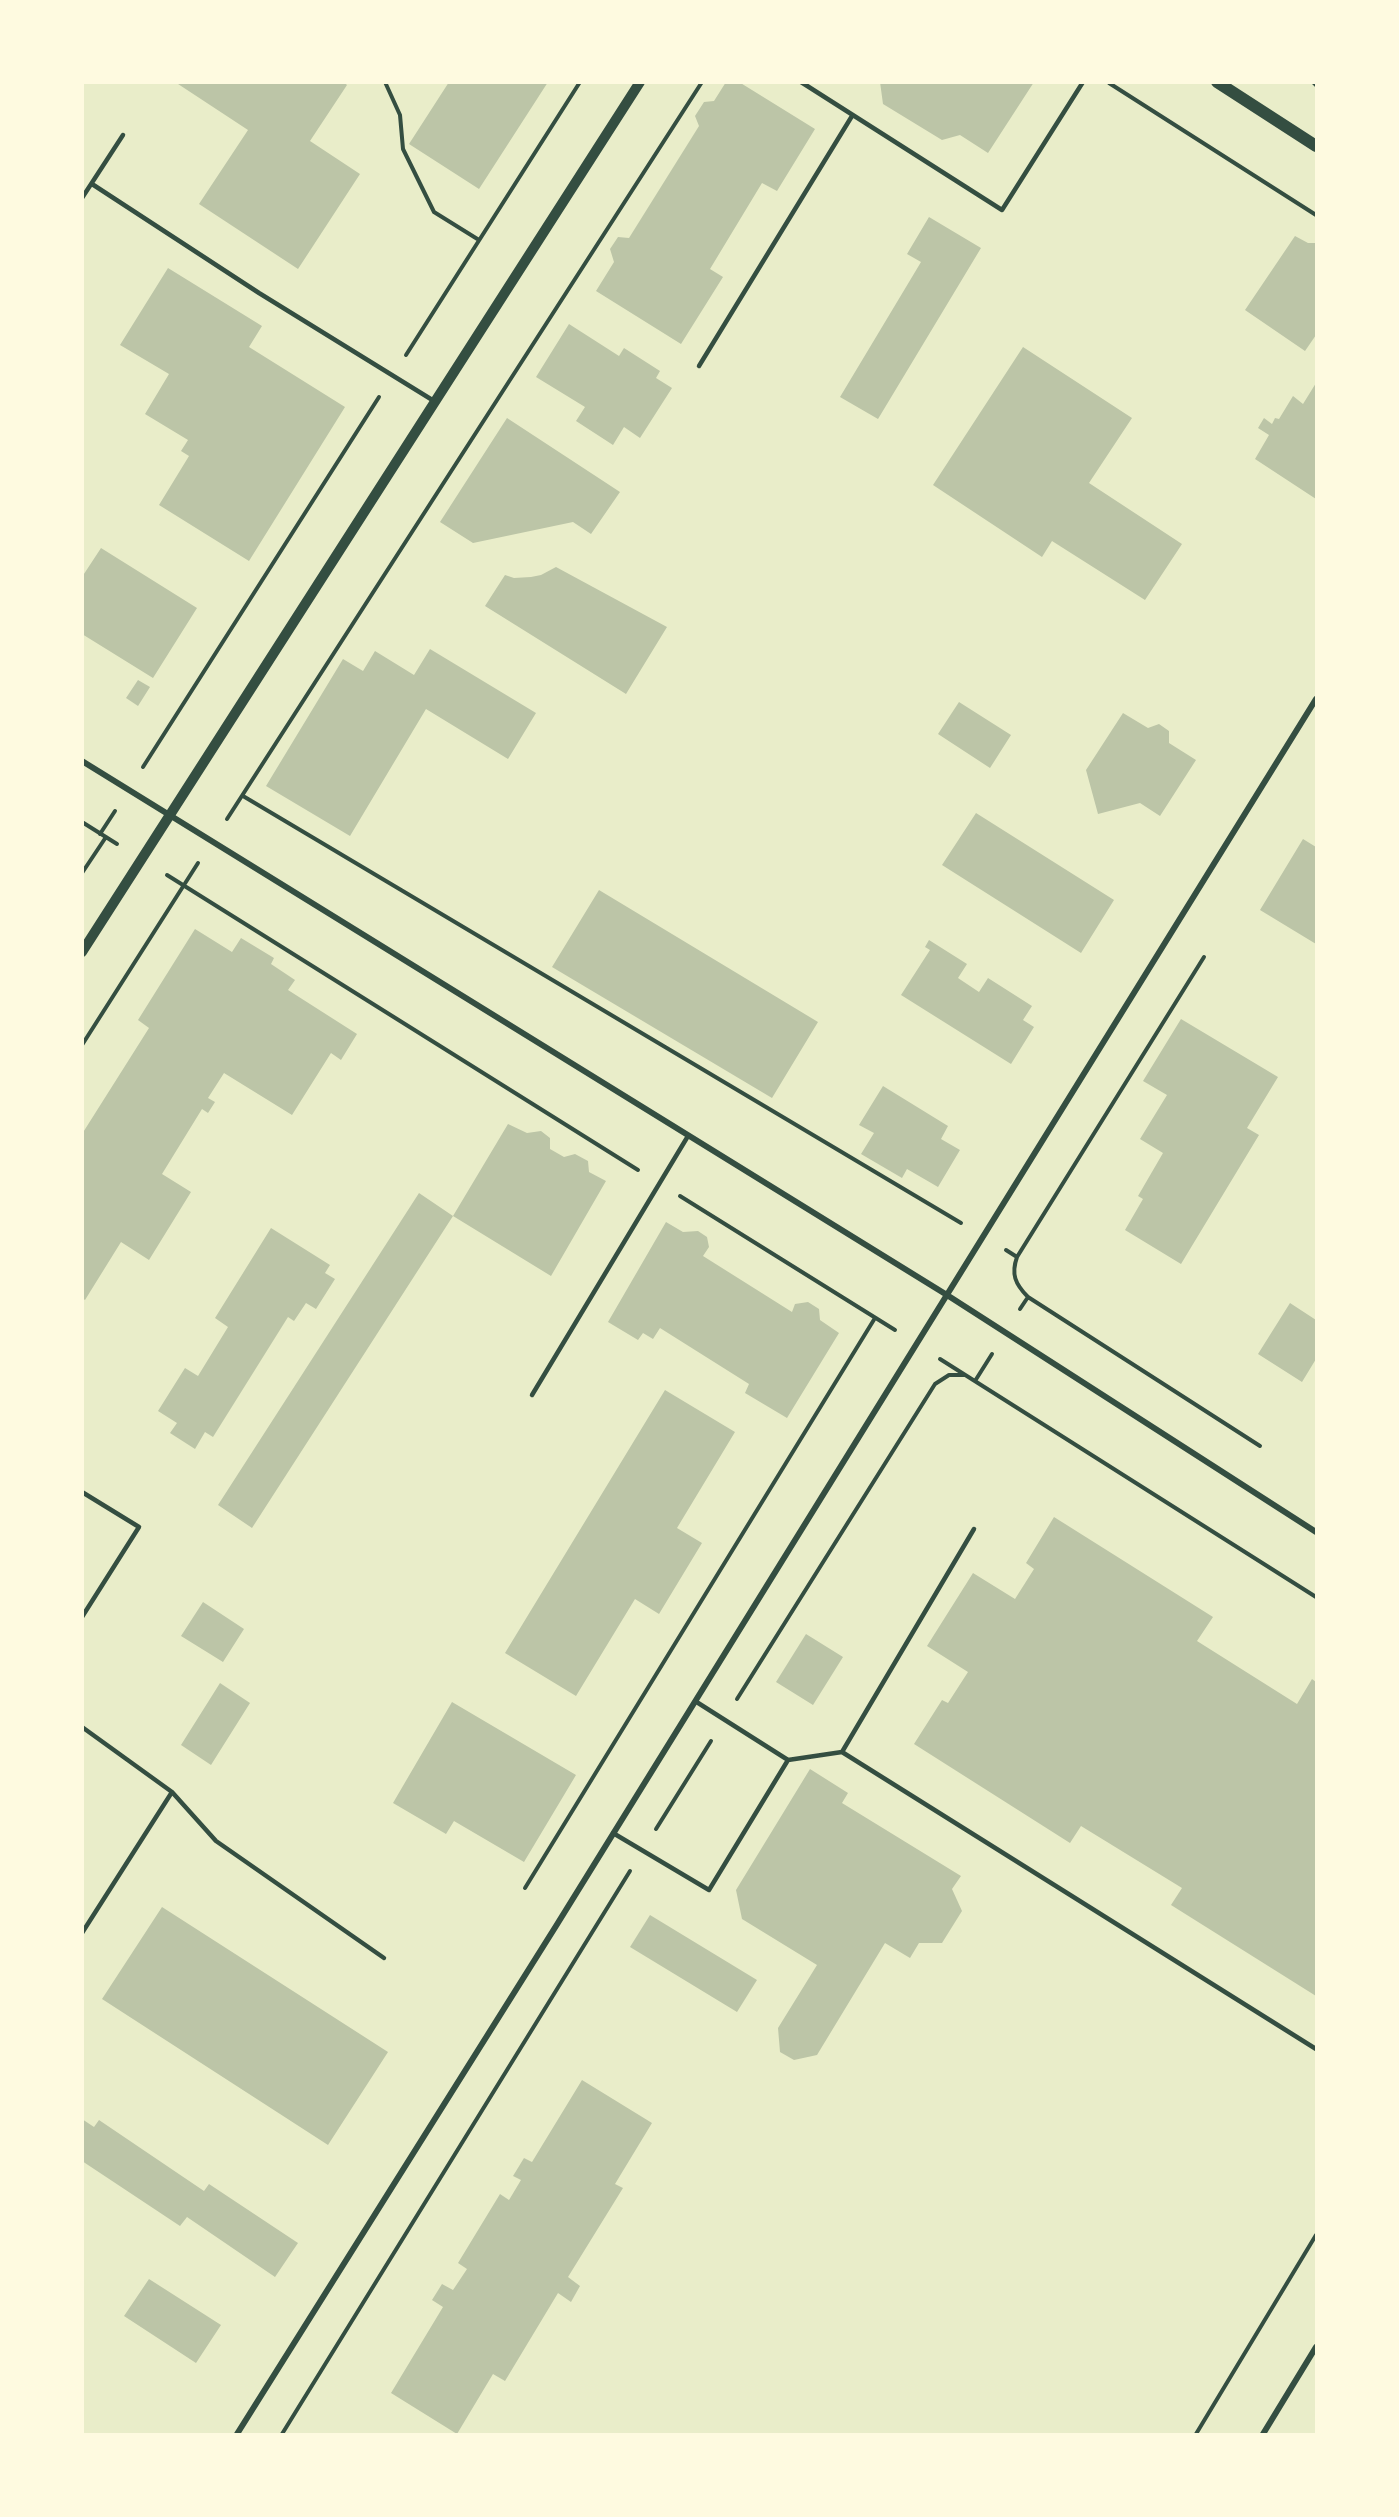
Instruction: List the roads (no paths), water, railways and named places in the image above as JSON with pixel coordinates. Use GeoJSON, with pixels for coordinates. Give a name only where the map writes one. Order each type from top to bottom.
{"type":"FeatureCollection","features":[{"type":"Feature","properties":{"kind":"main road"},"geometry":{"type":"LineString","coordinates":[[1217,82],[1317,146]]}},
{"type":"Feature","properties":{"kind":"street"},"geometry":{"type":"LineString","coordinates":[[82,952],[639,82]]}},
{"type":"Feature","properties":{"kind":"street"},"geometry":{"type":"LineString","coordinates":[[237,2434],[614,1833],[1317,699]]}},
{"type":"Feature","properties":{"kind":"street"},"geometry":{"type":"LineString","coordinates":[[82,761],[947,1295],[1317,1532]]}},
{"type":"Feature","properties":{"kind":"street"},"geometry":{"type":"LineString","coordinates":[[1263,2434],[1317,2347]]}},
{"type":"Feature","properties":{"kind":"lane"},"geometry":{"type":"LineString","coordinates":[[801,82],[1002,210],[1083,82]]}},
{"type":"Feature","properties":{"kind":"lane"},"geometry":{"type":"LineString","coordinates":[[699,366],[852,116]]}},
{"type":"Feature","properties":{"kind":"lane"},"geometry":{"type":"LineString","coordinates":[[82,198],[123,135]]}},
{"type":"Feature","properties":{"kind":"lane"},"geometry":{"type":"LineString","coordinates":[[92,184],[434,401]]}},
{"type":"Feature","properties":{"kind":"lane"},"geometry":{"type":"LineString","coordinates":[[532,1395],[688,1136]]}},
{"type":"Feature","properties":{"kind":"lane"},"geometry":{"type":"LineString","coordinates":[[82,1492],[139,1527],[82,1617]]}},
{"type":"Feature","properties":{"kind":"lane"},"geometry":{"type":"LineString","coordinates":[[842,1752],[974,1529]]}},
{"type":"Feature","properties":{"kind":"lane"},"geometry":{"type":"LineString","coordinates":[[695,1701],[788,1760],[842,1752],[1317,2049]]}},
{"type":"Feature","properties":{"kind":"lane"},"geometry":{"type":"LineString","coordinates":[[82,1727],[171,1792],[216,1841],[384,1958]]}},
{"type":"Feature","properties":{"kind":"lane"},"geometry":{"type":"LineString","coordinates":[[614,1833],[709,1890],[788,1760]]}},
{"type":"Feature","properties":{"kind":"lane"},"geometry":{"type":"LineString","coordinates":[[82,1933],[171,1792]]}}]}
